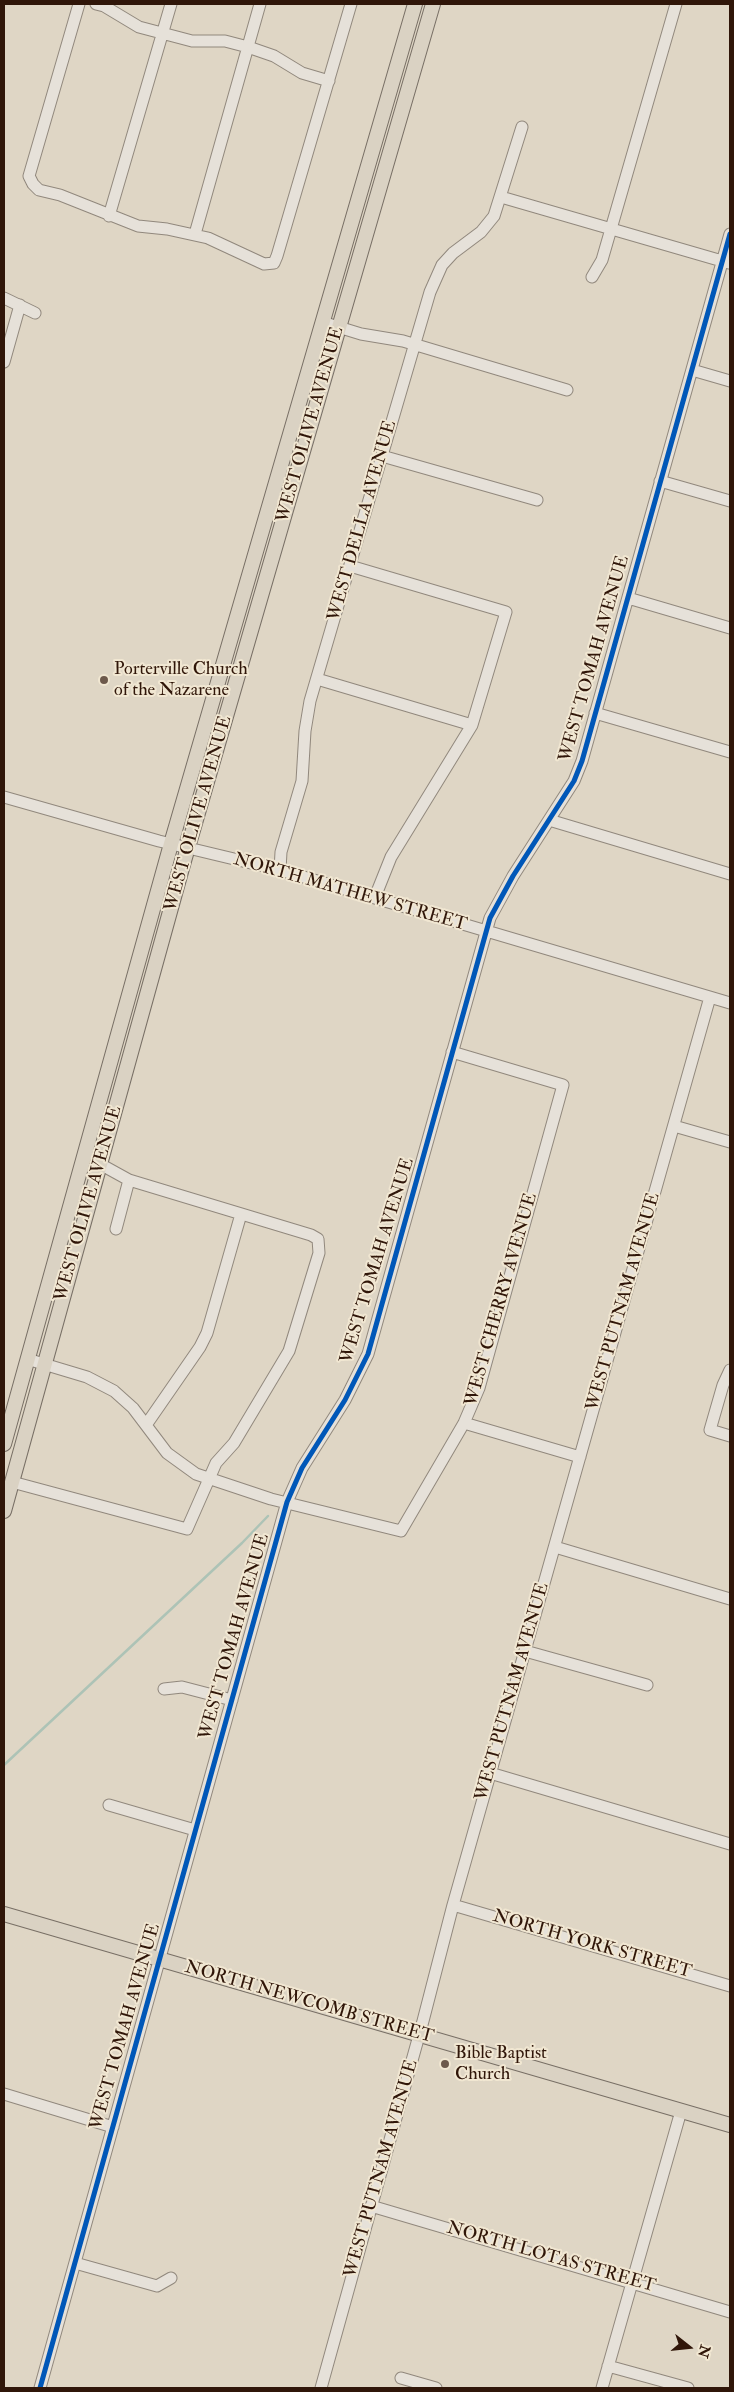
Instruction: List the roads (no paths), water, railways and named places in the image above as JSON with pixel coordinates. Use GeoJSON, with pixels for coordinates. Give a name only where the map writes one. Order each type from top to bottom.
{"type":"FeatureCollection","features":[{"type":"Feature","properties":{"kind":"main road","name":"WEST OLIVE AVENUE"},"geometry":{"type":"LineString","coordinates":[[4,1444],[172,844],[415,4]]}},
{"type":"Feature","properties":{"kind":"main road","name":"WEST OLIVE AVENUE"},"geometry":{"type":"LineString","coordinates":[[4,1511],[188,848],[433,4]]}},
{"type":"Feature","properties":{"kind":"main road","name":"NORTH NEWCOMB STREET"},"geometry":{"type":"LineString","coordinates":[[4,1914],[730,2125]]}},
{"type":"Feature","properties":{"kind":"street"},"geometry":{"type":"LineString","coordinates":[[79,4],[29,176],[39,190],[60,195],[138,226],[167,229],[208,238],[264,264],[274,264],[351,4]]}},
{"type":"Feature","properties":{"kind":"street"},"geometry":{"type":"LineString","coordinates":[[96,4],[104,6],[127,22],[162,34],[192,41],[225,41],[248,47],[274,56],[302,73],[328,81]]}},
{"type":"Feature","properties":{"kind":"street"},"geometry":{"type":"LineString","coordinates":[[109,216],[171,4]]}},
{"type":"Feature","properties":{"kind":"street"},"geometry":{"type":"LineString","coordinates":[[195,234],[260,4]]}},
{"type":"Feature","properties":{"kind":"street"},"geometry":{"type":"LineString","coordinates":[[592,277],[602,260],[676,4]]}},
{"type":"Feature","properties":{"kind":"street","name":"WEST DELLA AVENUE"},"geometry":{"type":"LineString","coordinates":[[280,870],[281,852],[302,781],[305,731],[317,679],[438,272],[447,258],[488,225],[494,216],[522,127]]}},
{"type":"Feature","properties":{"kind":"street"},"geometry":{"type":"LineString","coordinates":[[501,197],[726,262]]}},
{"type":"Feature","properties":{"kind":"street","name":"WEST TOMAH AVENUE"},"geometry":{"type":"LineString","coordinates":[[40,2388],[287,1502],[302,1468],[345,1400],[368,1354],[486,931],[500,898],[578,772],[692,370],[726,262],[730,234]]}},
{"type":"Feature","properties":{"kind":"street"},"geometry":{"type":"LineString","coordinates":[[4,298],[35,313]]}},
{"type":"Feature","properties":{"kind":"street"},"geometry":{"type":"LineString","coordinates":[[4,362],[20,306]]}},
{"type":"Feature","properties":{"kind":"street"},"geometry":{"type":"LineString","coordinates":[[322,322],[339,328],[415,345],[567,390]]}},
{"type":"Feature","properties":{"kind":"street"},"geometry":{"type":"LineString","coordinates":[[692,370],[730,381]]}},
{"type":"Feature","properties":{"kind":"street"},"geometry":{"type":"LineString","coordinates":[[382,456],[537,500]]}},
{"type":"Feature","properties":{"kind":"street"},"geometry":{"type":"LineString","coordinates":[[660,481],[730,501]]}},
{"type":"Feature","properties":{"kind":"street"},"geometry":{"type":"LineString","coordinates":[[350,566],[506,612],[472,725],[391,857],[375,897]]}},
{"type":"Feature","properties":{"kind":"street"},"geometry":{"type":"LineString","coordinates":[[628,598],[730,628]]}},
{"type":"Feature","properties":{"kind":"street"},"geometry":{"type":"LineString","coordinates":[[317,679],[472,725]]}},
{"type":"Feature","properties":{"kind":"street"},"geometry":{"type":"LineString","coordinates":[[595,713],[730,752]]}},
{"type":"Feature","properties":{"kind":"street","name":"NORTH MATHEW STREET"},"geometry":{"type":"LineString","coordinates":[[4,796],[172,844],[280,870],[375,897],[730,1003]]}},
{"type":"Feature","properties":{"kind":"street"},"geometry":{"type":"LineString","coordinates":[[549,820],[730,874]]}},
{"type":"Feature","properties":{"kind":"street","name":"WEST PUTNAM AVENUE"},"geometry":{"type":"LineString","coordinates":[[321,2388],[490,1773],[710,997]]}},
{"type":"Feature","properties":{"kind":"street","name":"WEST CHERRY AVENUE"},"geometry":{"type":"LineString","coordinates":[[287,1502],[401,1531],[464,1423],[483,1376],[563,1085],[452,1052]]}},
{"type":"Feature","properties":{"kind":"street"},"geometry":{"type":"LineString","coordinates":[[674,1126],[730,1142]]}},
{"type":"Feature","properties":{"kind":"street"},"geometry":{"type":"LineString","coordinates":[[12,1482],[187,1529],[216,1463],[234,1443],[290,1351],[319,1253],[318,1239],[311,1235],[129,1180],[100,1164]]}},
{"type":"Feature","properties":{"kind":"street"},"geometry":{"type":"LineString","coordinates":[[116,1229],[129,1180]]}},
{"type":"Feature","properties":{"kind":"street"},"geometry":{"type":"LineString","coordinates":[[146,1425],[200,1347],[207,1333],[240,1214]]}},
{"type":"Feature","properties":{"kind":"street"},"geometry":{"type":"LineString","coordinates":[[27,1359],[88,1377],[104,1385],[127,1402],[154,1438],[174,1459],[188,1470],[208,1479],[287,1502]]}},
{"type":"Feature","properties":{"kind":"street"},"geometry":{"type":"LineString","coordinates":[[730,1370],[723,1385],[710,1430],[730,1436]]}},
{"type":"Feature","properties":{"kind":"street"},"geometry":{"type":"LineString","coordinates":[[464,1423],[580,1456]]}},
{"type":"Feature","properties":{"kind":"street"},"geometry":{"type":"LineString","coordinates":[[555,1548],[730,1599]]}},
{"type":"Feature","properties":{"kind":"street"},"geometry":{"type":"LineString","coordinates":[[525,1651],[647,1685]]}},
{"type":"Feature","properties":{"kind":"street"},"geometry":{"type":"LineString","coordinates":[[164,1688],[182,1687],[232,1700]]}},
{"type":"Feature","properties":{"kind":"street"},"geometry":{"type":"LineString","coordinates":[[490,1773],[730,1844]]}},
{"type":"Feature","properties":{"kind":"street"},"geometry":{"type":"LineString","coordinates":[[109,1805],[195,1830]]}},
{"type":"Feature","properties":{"kind":"street","name":"NORTH YORK STREET"},"geometry":{"type":"LineString","coordinates":[[453,1906],[730,1986]]}},
{"type":"Feature","properties":{"kind":"street"},"geometry":{"type":"LineString","coordinates":[[4,2094],[112,2127]]}},
{"type":"Feature","properties":{"kind":"street"},"geometry":{"type":"LineString","coordinates":[[602,2388],[681,2111]]}},
{"type":"Feature","properties":{"kind":"street","name":"NORTH LOTAS STREET"},"geometry":{"type":"LineString","coordinates":[[371,2206],[730,2312]]}},
{"type":"Feature","properties":{"kind":"street"},"geometry":{"type":"LineString","coordinates":[[75,2263],[157,2286],[171,2278]]}},
{"type":"Feature","properties":{"kind":"street"},"geometry":{"type":"LineString","coordinates":[[608,2366],[688,2388]]}},
{"type":"Feature","properties":{"kind":"street"},"geometry":{"type":"LineString","coordinates":[[401,2378],[436,2388]]}},
{"type":"Feature","properties":{"kind":"waterway"},"geometry":{"type":"LineString","coordinates":[[4,1765],[242,1543],[268,1516]]}},
{"type":"Feature","properties":{"kind":"place","name":"Porterville Church of the Nazarene"},"geometry":{"type":"Point","coordinates":[104,680]}},
{"type":"Feature","properties":{"kind":"place","name":"Bible Baptist Church"},"geometry":{"type":"Point","coordinates":[445,2064]}}]}
